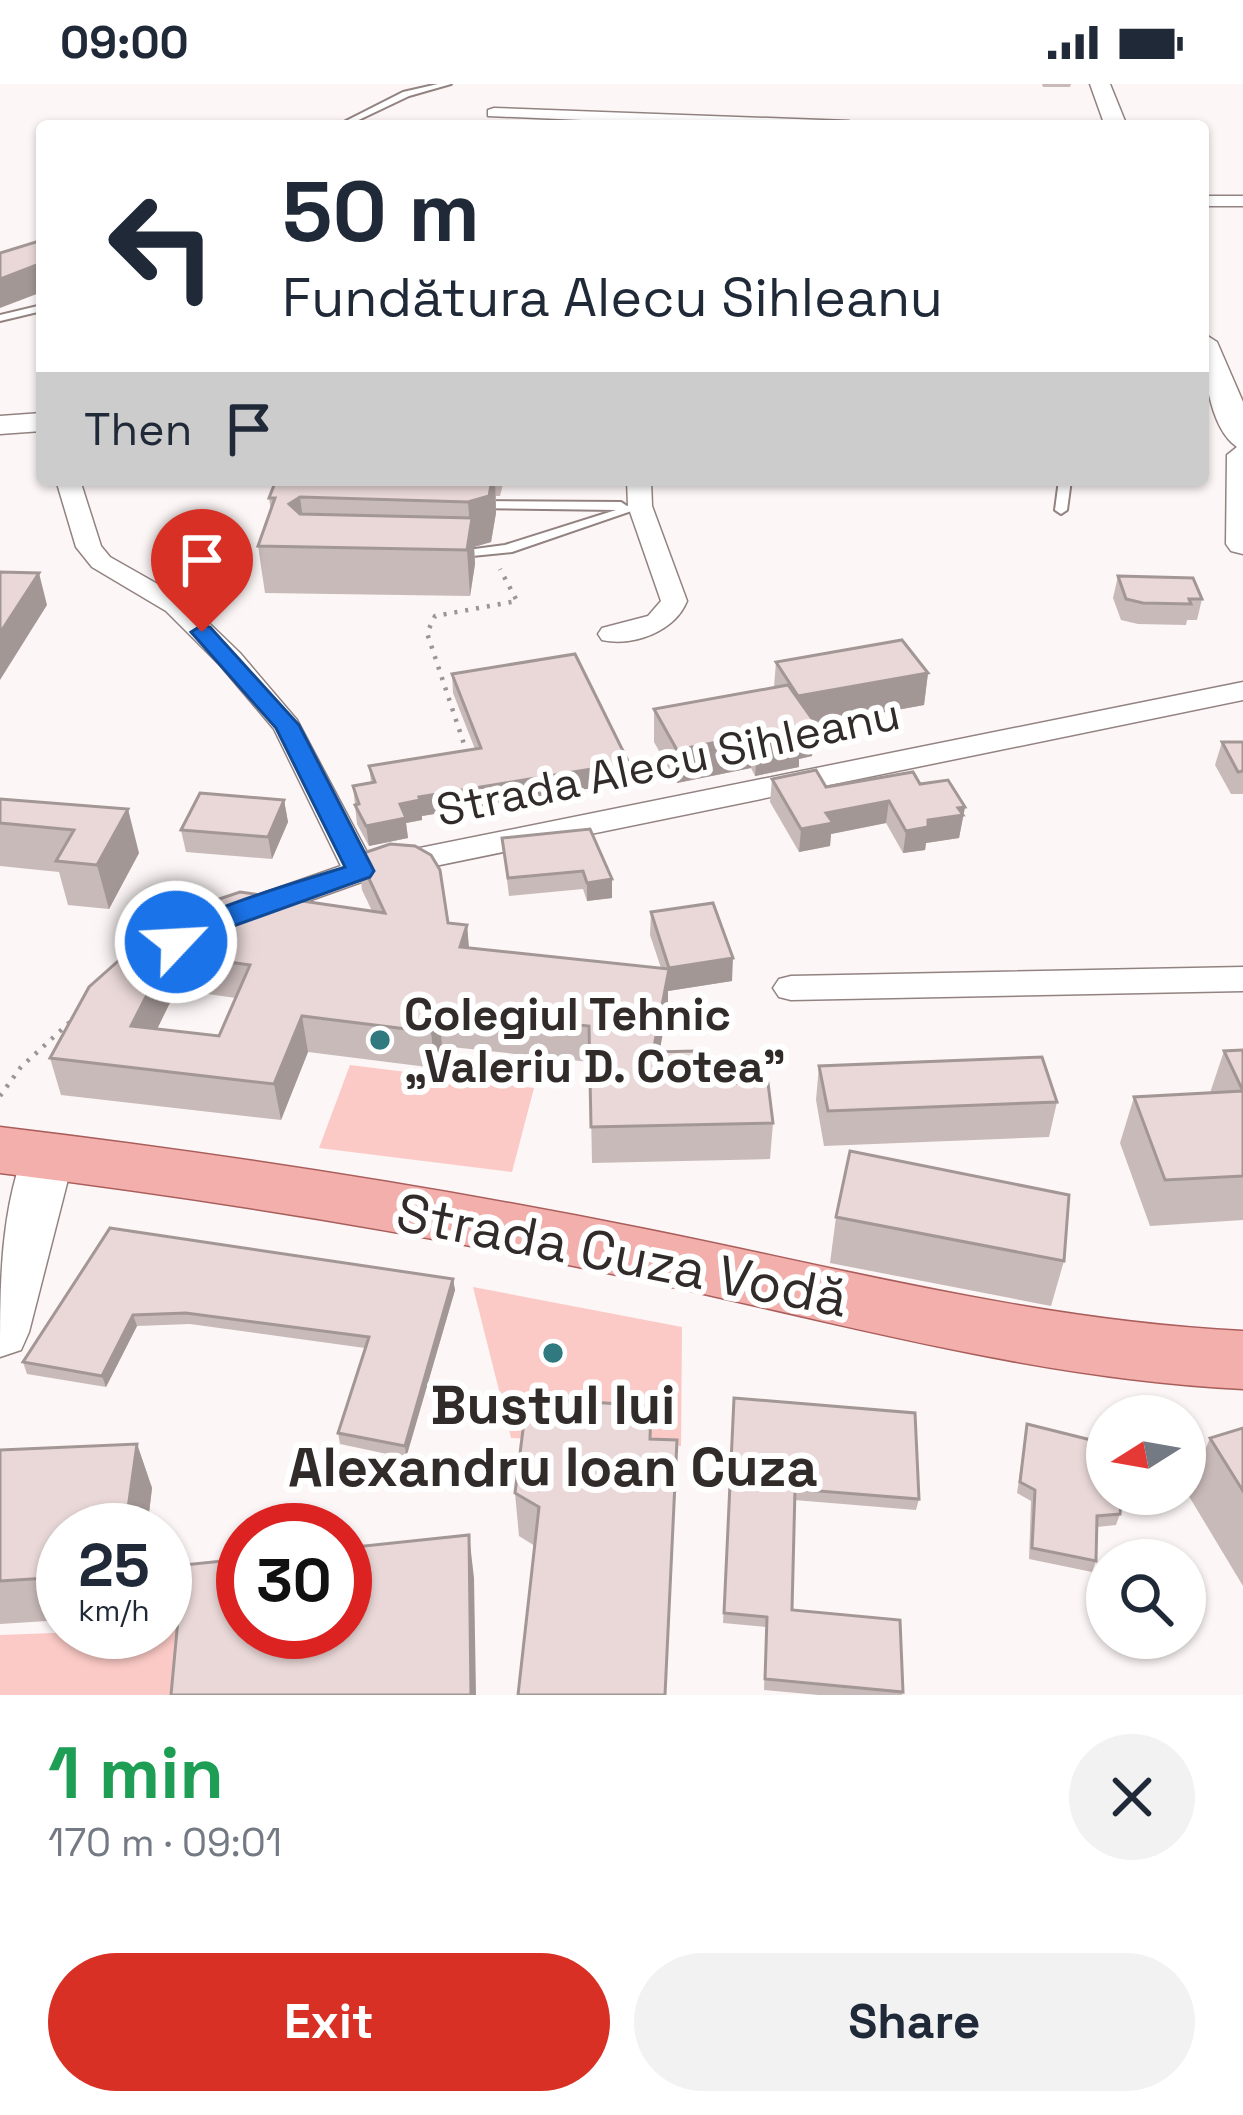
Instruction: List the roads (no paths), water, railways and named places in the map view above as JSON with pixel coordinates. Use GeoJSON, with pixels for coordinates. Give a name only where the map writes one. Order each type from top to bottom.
{"type":"FeatureCollection","features":[{"type":"Feature","properties":{"kind":"main road"},"geometry":{"type":"LineString","coordinates":[[1100,84],[1114,120]]}},
{"type":"Feature","properties":{"kind":"main road"},"geometry":{"type":"LineString","coordinates":[[1209,357],[1243,442],[1209,444]]}},
{"type":"Feature","properties":{"kind":"main road"},"geometry":{"type":"LineString","coordinates":[[0,425],[36,422]]}},
{"type":"Feature","properties":{"kind":"main road"},"geometry":{"type":"LineString","coordinates":[[1243,455],[1243,544]]}},
{"type":"Feature","properties":{"kind":"main road"},"geometry":{"type":"LineString","coordinates":[[0,1332],[23,1153]]}},
{"type":"Feature","properties":{"kind":"main road","name":"Strada Cuza Vodă"},"geometry":{"type":"LineString","coordinates":[[23,1153],[517,1231],[1154,1359],[1243,1360]]}},
{"type":"Feature","properties":{"kind":"street"},"geometry":{"type":"LineString","coordinates":[[494,112],[697,120]]}},
{"type":"Feature","properties":{"kind":"street"},"geometry":{"type":"LineString","coordinates":[[1209,201],[1243,201]]}},
{"type":"Feature","properties":{"kind":"street"},"geometry":{"type":"LineString","coordinates":[[70,486],[89,548],[101,562],[175,605],[287,725],[360,871]]}},
{"type":"Feature","properties":{"kind":"street"},"geometry":{"type":"LineString","coordinates":[[613,634],[658,624],[670,614],[674,602],[640,493]]}},
{"type":"Feature","properties":{"kind":"street","name":"Strada Alecu Sihleanu"},"geometry":{"type":"LineString","coordinates":[[75,1018],[140,962],[212,923],[360,871],[1243,691]]}},
{"type":"Feature","properties":{"kind":"street"},"geometry":{"type":"LineString","coordinates":[[791,988],[1243,979]]}},
{"type":"Feature","properties":{"kind":"lane"},"geometry":{"type":"LineString","coordinates":[[352,120],[406,94],[447,84]]}},
{"type":"Feature","properties":{"kind":"lane"},"geometry":{"type":"LineString","coordinates":[[0,318],[36,309]]}},
{"type":"Feature","properties":{"kind":"lane"},"geometry":{"type":"LineString","coordinates":[[1061,510],[1064,486]]}},
{"type":"Feature","properties":{"kind":"lane"},"geometry":{"type":"LineString","coordinates":[[454,505],[640,493]]}},
{"type":"Feature","properties":{"kind":"lane"},"geometry":{"type":"LineString","coordinates":[[449,555],[492,552],[640,493]]}},
{"type":"Feature","properties":{"kind":"place","name":"Colegiul Tehnic „Valeriu D. Cotea\""},"geometry":{"type":"Point","coordinates":[380,1040]}},
{"type":"Feature","properties":{"kind":"place","name":"Bustul lui Alexandru Ioan Cuza"},"geometry":{"type":"Point","coordinates":[553,1353]}}]}
